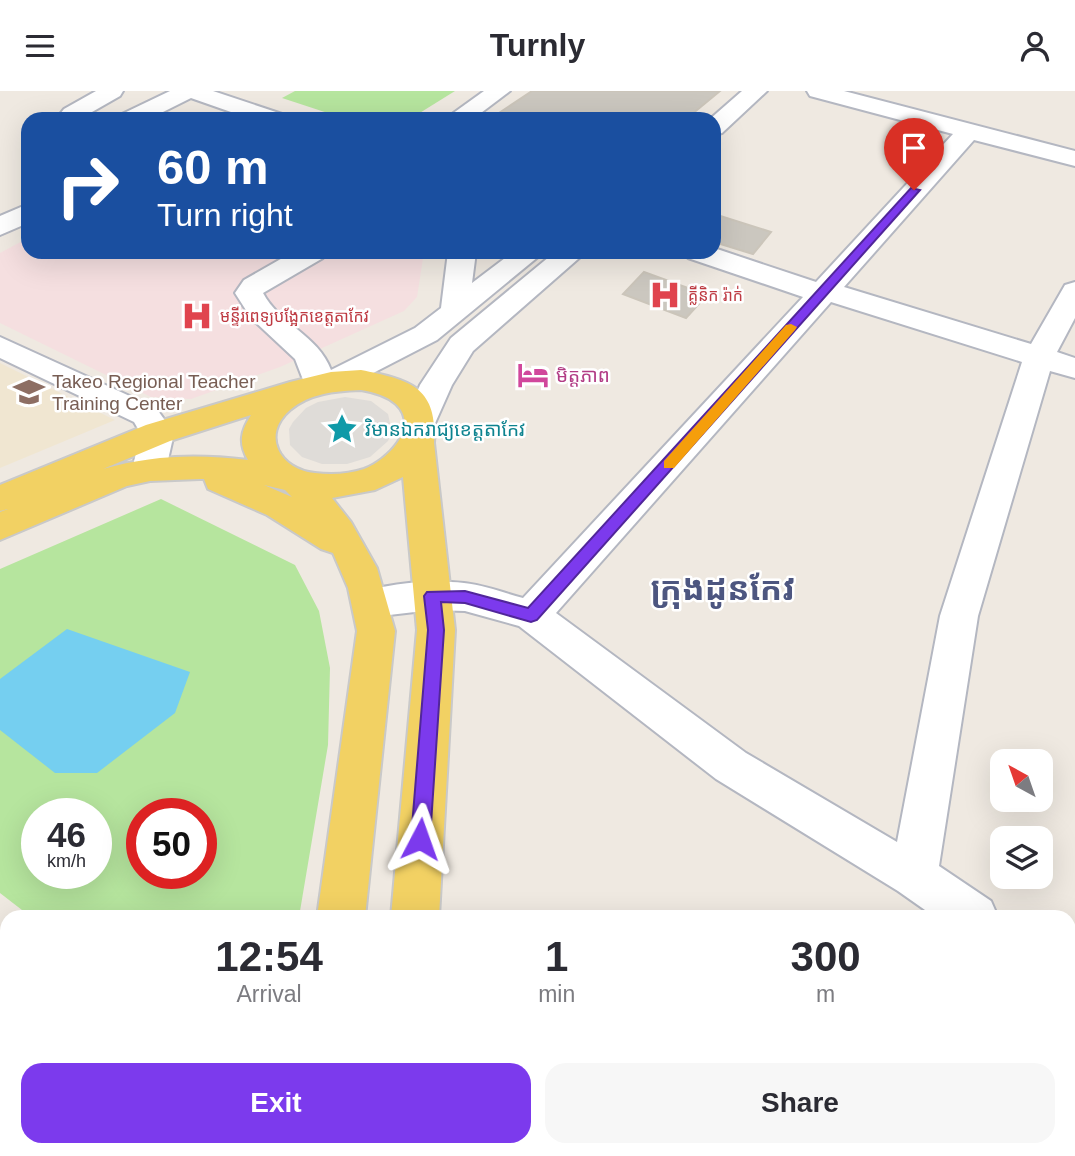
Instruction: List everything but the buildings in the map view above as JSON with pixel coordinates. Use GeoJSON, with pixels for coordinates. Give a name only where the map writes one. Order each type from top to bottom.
{"type":"FeatureCollection","features":[{"type":"Feature","properties":{"kind":"main road"},"geometry":{"type":"LineString","coordinates":[[0,499],[158,433],[322,382],[370,381],[399,392],[417,410],[436,630],[416,910]]}},
{"type":"Feature","properties":{"kind":"main road"},"geometry":{"type":"LineString","coordinates":[[322,382],[284,398],[265,417],[260,427],[259,449],[272,469],[290,479],[320,504],[356,558],[372,603],[376,631],[342,910]]}},
{"type":"Feature","properties":{"kind":"main road"},"geometry":{"type":"LineString","coordinates":[[0,527],[100,484],[161,469],[236,470],[326,486],[357,483],[395,467],[408,456],[419,432]]}},
{"type":"Feature","properties":{"kind":"main road"},"geometry":{"type":"LineString","coordinates":[[161,469],[207,477],[251,493],[329,536],[356,558]]}},
{"type":"Feature","properties":{"kind":"street"},"geometry":{"type":"LineString","coordinates":[[75,112],[112,91]]}},
{"type":"Feature","properties":{"kind":"street"},"geometry":{"type":"LineString","coordinates":[[145,112],[189,91],[254,112]]}},
{"type":"Feature","properties":{"kind":"street"},"geometry":{"type":"LineString","coordinates":[[212,112],[251,91]]}},
{"type":"Feature","properties":{"kind":"street"},"geometry":{"type":"LineString","coordinates":[[468,112],[499,91]]}},
{"type":"Feature","properties":{"kind":"street"},"geometry":{"type":"LineString","coordinates":[[721,122],[756,91]]}},
{"type":"Feature","properties":{"kind":"street"},"geometry":{"type":"LineString","coordinates":[[818,91],[1075,159]]}},
{"type":"Feature","properties":{"kind":"street"},"geometry":{"type":"LineString","coordinates":[[531,615],[969,131]]}},
{"type":"Feature","properties":{"kind":"street"},"geometry":{"type":"LineString","coordinates":[[0,227],[21,216]]}},
{"type":"Feature","properties":{"kind":"street"},"geometry":{"type":"LineString","coordinates":[[301,259],[254,286],[249,293],[253,303],[295,340],[313,363],[322,382],[426,334],[521,259]]}},
{"type":"Feature","properties":{"kind":"street"},"geometry":{"type":"LineString","coordinates":[[450,317],[455,309],[461,259]]}},
{"type":"Feature","properties":{"kind":"street"},"geometry":{"type":"LineString","coordinates":[[419,432],[436,385],[462,345],[564,259]]}},
{"type":"Feature","properties":{"kind":"street"},"geometry":{"type":"LineString","coordinates":[[720,259],[1075,368]]}},
{"type":"Feature","properties":{"kind":"street"},"geometry":{"type":"LineString","coordinates":[[914,876],[959,616],[1039,357],[1075,291]]}},
{"type":"Feature","properties":{"kind":"street"},"geometry":{"type":"LineString","coordinates":[[0,346],[145,415],[158,433],[161,469]]}},
{"type":"Feature","properties":{"kind":"street"},"geometry":{"type":"LineString","coordinates":[[372,603],[432,596],[465,597],[531,615],[731,766],[914,876],[964,910]]}},
{"type":"Feature","properties":{"kind":"shaded area","name":"មន្ទីរពេទ្យបង្អែកខេត្តតាកែវ"},"geometry":{"type":"Polygon","coordinates":[[[21,242],[21,259],[423,259],[417,297],[404,311],[280,367],[191,399],[151,397],[0,323],[0,253],[21,242]]]}},
{"type":"Feature","properties":{"kind":"shaded area","name":"Takeo Regional Teacher Training Center"},"geometry":{"type":"Polygon","coordinates":[[[0,363],[115,420],[0,468],[0,363]]]}},
{"type":"Feature","properties":{"kind":"shaded area"},"geometry":{"type":"Polygon","coordinates":[[[345,397],[371,401],[388,414],[392,432],[388,441],[370,457],[347,464],[322,464],[302,457],[290,445],[289,429],[293,422],[306,408],[318,402],[345,397]]]}},
{"type":"Feature","properties":{"kind":"green space"},"geometry":{"type":"Polygon","coordinates":[[[295,91],[455,91],[421,112],[325,112],[282,98],[295,91]]]}},
{"type":"Feature","properties":{"kind":"green space"},"geometry":{"type":"Polygon","coordinates":[[[161,499],[295,565],[319,611],[330,668],[328,745],[300,910],[22,910],[0,893],[0,569],[161,499]]]}},
{"type":"Feature","properties":{"kind":"water"},"geometry":{"type":"Polygon","coordinates":[[[67,629],[190,672],[175,713],[97,773],[55,773],[0,730],[0,679],[67,629]]]}},
{"type":"Feature","properties":{"kind":"slow traffic"},"geometry":{"type":"LineString","coordinates":[[669,465],[791,327]]}},
{"type":"Feature","properties":{"kind":"place","name":"គ្លីនិក រ៉ាក់"},"geometry":{"type":"Point","coordinates":[665,295]}},
{"type":"Feature","properties":{"kind":"place","name":"មន្ទីរពេទ្យបង្អែកខេត្តតាកែវ"},"geometry":{"type":"Point","coordinates":[197,316]}},
{"type":"Feature","properties":{"kind":"place","name":"មិត្តភាព"},"geometry":{"type":"Point","coordinates":[533,375]}},
{"type":"Feature","properties":{"kind":"place","name":"Takeo Regional Teacher Training Center"},"geometry":{"type":"Point","coordinates":[29,392]}},
{"type":"Feature","properties":{"kind":"place","name":"វិមានឯករាជ្យខេត្តតាកែវ"},"geometry":{"type":"Point","coordinates":[342,429]}},
{"type":"Feature","properties":{"kind":"district","name":"ក្រុងដូនកែវ"},"geometry":{"type":"Point","coordinates":[723,588]}},
{"type":"Feature","properties":{"kind":"route"},"geometry":{"type":"LineString","coordinates":[[420,839],[436,630],[432,596],[465,597],[531,615],[721,408],[820,293],[914,190]]}}]}
